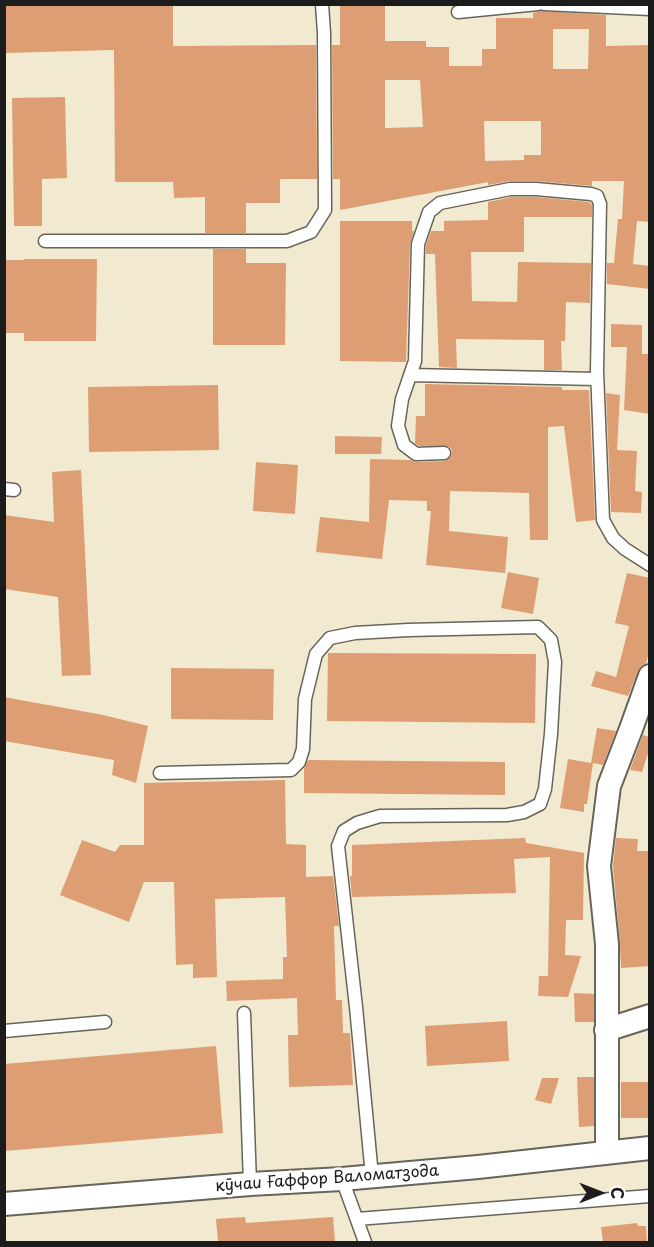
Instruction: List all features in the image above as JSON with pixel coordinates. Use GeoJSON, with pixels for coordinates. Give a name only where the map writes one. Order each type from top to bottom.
{"type":"FeatureCollection","features":[{"type":"Feature","properties":{"kind":"street"},"geometry":{"type":"LineString","coordinates":[[607,1152],[607,944],[599,866],[609,786],[650,676]]}},
{"type":"Feature","properties":{"kind":"street"},"geometry":{"type":"LineString","coordinates":[[606,1030],[650,1016]]}},
{"type":"Feature","properties":{"kind":"street","name":"кӯчаи Ғаффор Валоматзода"},"geometry":{"type":"LineString","coordinates":[[4,1204],[342,1179],[650,1148]]}},
{"type":"Feature","properties":{"kind":"lane"},"geometry":{"type":"LineString","coordinates":[[45,241],[287,241],[311,232],[325,210],[322,4]]}},
{"type":"Feature","properties":{"kind":"lane"},"geometry":{"type":"LineString","coordinates":[[458,12],[538,4]]}},
{"type":"Feature","properties":{"kind":"lane"},"geometry":{"type":"LineString","coordinates":[[544,4],[650,9]]}},
{"type":"Feature","properties":{"kind":"lane"},"geometry":{"type":"LineString","coordinates":[[444,453],[416,454],[404,446],[398,426],[402,399],[416,361],[418,244],[429,212],[440,203],[510,189],[536,189],[597,196],[600,204],[597,379],[603,520],[613,538],[625,549],[650,565]]}},
{"type":"Feature","properties":{"kind":"lane"},"geometry":{"type":"LineString","coordinates":[[410,375],[597,379]]}},
{"type":"Feature","properties":{"kind":"lane"},"geometry":{"type":"LineString","coordinates":[[160,773],[291,770],[299,762],[303,749],[305,699],[316,654],[330,638],[355,633],[408,630],[538,627],[551,640],[555,662],[551,734],[545,789],[540,804],[524,812],[507,815],[380,816],[357,823],[344,831],[338,846],[372,1176]]}},
{"type":"Feature","properties":{"kind":"lane"},"geometry":{"type":"LineString","coordinates":[[244,1013],[250,1184]]}},
{"type":"Feature","properties":{"kind":"lane"},"geometry":{"type":"LineString","coordinates":[[4,1031],[105,1022]]}},
{"type":"Feature","properties":{"kind":"lane"},"geometry":{"type":"LineString","coordinates":[[342,1179],[365,1242]]}},
{"type":"Feature","properties":{"kind":"lane"},"geometry":{"type":"LineString","coordinates":[[357,1219],[650,1196]]}},
{"type":"Feature","properties":{"kind":"building"},"geometry":{"type":"Polygon","coordinates":[[[4,4],[173,4],[173,46],[316,45],[317,179],[280,179],[280,203],[246,203],[246,233],[205,233],[205,197],[174,198],[173,182],[115,182],[114,50],[4,53],[4,4]]]}},
{"type":"Feature","properties":{"kind":"building"},"geometry":{"type":"Polygon","coordinates":[[[340,4],[385,4],[385,41],[426,41],[426,47],[449,47],[449,66],[482,66],[482,49],[496,49],[496,18],[533,18],[533,13],[541,11],[606,15],[606,46],[650,45],[650,222],[637,221],[633,264],[650,266],[650,289],[607,284],[607,263],[614,263],[618,219],[622,219],[624,181],[592,181],[592,186],[536,181],[510,181],[488,185],[488,182],[340,210],[340,179],[333,179],[332,45],[340,45],[340,4]],[[553,29],[553,69],[588,69],[589,29],[553,29]],[[385,80],[385,128],[423,127],[420,80],[385,80]],[[484,121],[485,161],[524,160],[524,155],[541,155],[541,121],[484,121]]]}},
{"type":"Feature","properties":{"kind":"building"},"geometry":{"type":"Polygon","coordinates":[[[65,97],[67,178],[42,179],[42,226],[14,226],[12,98],[65,97]]]}},
{"type":"Feature","properties":{"kind":"building"},"geometry":{"type":"Polygon","coordinates":[[[511,197],[589,202],[592,205],[592,217],[524,217],[524,252],[471,252],[472,301],[517,302],[518,262],[591,263],[590,303],[566,302],[565,341],[561,341],[562,370],[544,370],[544,340],[456,339],[457,368],[439,367],[435,254],[426,254],[426,245],[431,231],[444,231],[444,221],[488,220],[488,202],[511,197]]]}},
{"type":"Feature","properties":{"kind":"building"},"geometry":{"type":"Polygon","coordinates":[[[340,221],[412,221],[412,231],[414,231],[410,244],[406,362],[340,361],[340,221]]]}},
{"type":"Feature","properties":{"kind":"building"},"geometry":{"type":"Polygon","coordinates":[[[213,249],[246,249],[246,263],[286,263],[285,345],[213,345],[213,249]]]}},
{"type":"Feature","properties":{"kind":"building"},"geometry":{"type":"Polygon","coordinates":[[[97,259],[96,341],[24,341],[24,333],[4,333],[4,260],[97,259]]]}},
{"type":"Feature","properties":{"kind":"building"},"geometry":{"type":"Polygon","coordinates":[[[611,324],[642,325],[642,354],[650,354],[650,414],[624,410],[627,347],[611,347],[611,324]]]}},
{"type":"Feature","properties":{"kind":"building"},"geometry":{"type":"Polygon","coordinates":[[[425,384],[562,387],[562,390],[589,390],[595,520],[576,522],[564,426],[548,427],[548,540],[530,540],[529,493],[450,491],[449,531],[508,537],[505,573],[426,565],[431,511],[427,511],[427,501],[389,500],[382,559],[316,552],[320,517],[369,522],[370,459],[416,462],[444,461],[451,457],[451,448],[447,446],[419,446],[415,443],[416,416],[425,416],[425,384]]]}},
{"type":"Feature","properties":{"kind":"building"},"geometry":{"type":"Polygon","coordinates":[[[218,385],[219,450],[89,452],[88,387],[218,385]]]}},
{"type":"Feature","properties":{"kind":"building"},"geometry":{"type":"Polygon","coordinates":[[[606,393],[620,395],[617,450],[637,451],[635,491],[642,492],[641,513],[611,512],[606,393]]]}},
{"type":"Feature","properties":{"kind":"building"},"geometry":{"type":"Polygon","coordinates":[[[335,436],[382,437],[381,454],[335,454],[335,436]]]}},
{"type":"Feature","properties":{"kind":"building"},"geometry":{"type":"Polygon","coordinates":[[[256,462],[298,465],[295,514],[253,511],[256,462]]]}},
{"type":"Feature","properties":{"kind":"building"},"geometry":{"type":"Polygon","coordinates":[[[81,470],[91,675],[62,676],[58,597],[4,589],[4,515],[54,522],[52,472],[81,470]]]}},
{"type":"Feature","properties":{"kind":"building"},"geometry":{"type":"Polygon","coordinates":[[[508,572],[539,578],[533,614],[501,608],[508,572]]]}},
{"type":"Feature","properties":{"kind":"building"},"geometry":{"type":"Polygon","coordinates":[[[627,573],[650,578],[650,649],[646,663],[638,671],[628,696],[591,686],[596,671],[616,677],[629,626],[615,623],[627,573]]]}},
{"type":"Feature","properties":{"kind":"building"},"geometry":{"type":"Polygon","coordinates":[[[328,653],[536,654],[535,723],[327,721],[328,653]]]}},
{"type":"Feature","properties":{"kind":"building"},"geometry":{"type":"Polygon","coordinates":[[[171,668],[274,669],[273,720],[171,719],[171,668]]]}},
{"type":"Feature","properties":{"kind":"building"},"geometry":{"type":"Polygon","coordinates":[[[4,697],[103,715],[148,726],[136,783],[112,775],[114,760],[4,741],[4,697]]]}},
{"type":"Feature","properties":{"kind":"building"},"geometry":{"type":"Polygon","coordinates":[[[597,728],[616,731],[603,765],[593,763],[584,812],[560,808],[568,759],[591,763],[597,728]]]}},
{"type":"Feature","properties":{"kind":"building"},"geometry":{"type":"Polygon","coordinates":[[[643,735],[650,737],[650,747],[642,772],[630,770],[643,735]]]}},
{"type":"Feature","properties":{"kind":"building"},"geometry":{"type":"Polygon","coordinates":[[[308,760],[505,762],[505,795],[304,793],[304,769],[308,760]]]}},
{"type":"Feature","properties":{"kind":"building"},"geometry":{"type":"Polygon","coordinates":[[[285,780],[286,844],[306,845],[306,877],[333,876],[339,926],[334,926],[336,1000],[342,1000],[343,1033],[350,1033],[353,1085],[289,1087],[288,1035],[298,1035],[297,998],[227,1001],[226,981],[283,979],[283,957],[287,957],[285,897],[215,899],[217,977],[193,978],[193,964],[176,965],[174,882],[144,882],[129,922],[60,895],[82,840],[115,852],[120,845],[144,845],[144,783],[285,780]]]}},
{"type":"Feature","properties":{"kind":"building"},"geometry":{"type":"Polygon","coordinates":[[[525,838],[526,843],[584,853],[583,920],[566,920],[565,955],[581,956],[568,997],[538,996],[539,976],[548,976],[550,857],[514,859],[516,893],[352,897],[350,876],[352,876],[352,845],[525,838]]]}},
{"type":"Feature","properties":{"kind":"building"},"geometry":{"type":"Polygon","coordinates":[[[616,838],[638,839],[637,851],[649,851],[650,966],[621,968],[613,866],[616,838]]]}},
{"type":"Feature","properties":{"kind":"building"},"geometry":{"type":"Polygon","coordinates":[[[574,993],[594,994],[594,1022],[575,1022],[574,993]]]}},
{"type":"Feature","properties":{"kind":"building"},"geometry":{"type":"Polygon","coordinates":[[[507,1021],[509,1061],[427,1066],[425,1026],[507,1021]]]}},
{"type":"Feature","properties":{"kind":"building"},"geometry":{"type":"Polygon","coordinates":[[[216,1046],[223,1133],[4,1151],[4,1064],[216,1046]]]}},
{"type":"Feature","properties":{"kind":"building"},"geometry":{"type":"Polygon","coordinates":[[[577,1077],[594,1077],[594,1126],[579,1127],[577,1077]]]}},
{"type":"Feature","properties":{"kind":"building"},"geometry":{"type":"Polygon","coordinates":[[[542,1078],[559,1078],[551,1104],[535,1100],[542,1078]]]}},
{"type":"Feature","properties":{"kind":"building"},"geometry":{"type":"Polygon","coordinates":[[[621,1082],[650,1082],[650,1118],[621,1118],[621,1082]]]}},
{"type":"Feature","properties":{"kind":"building"},"geometry":{"type":"Polygon","coordinates":[[[245,1217],[246,1223],[333,1217],[335,1242],[218,1242],[216,1219],[245,1217]]]}},
{"type":"Feature","properties":{"kind":"building"},"geometry":{"type":"Polygon","coordinates":[[[637,1223],[638,1226],[646,1226],[647,1242],[603,1242],[601,1227],[637,1223]]]}}]}
